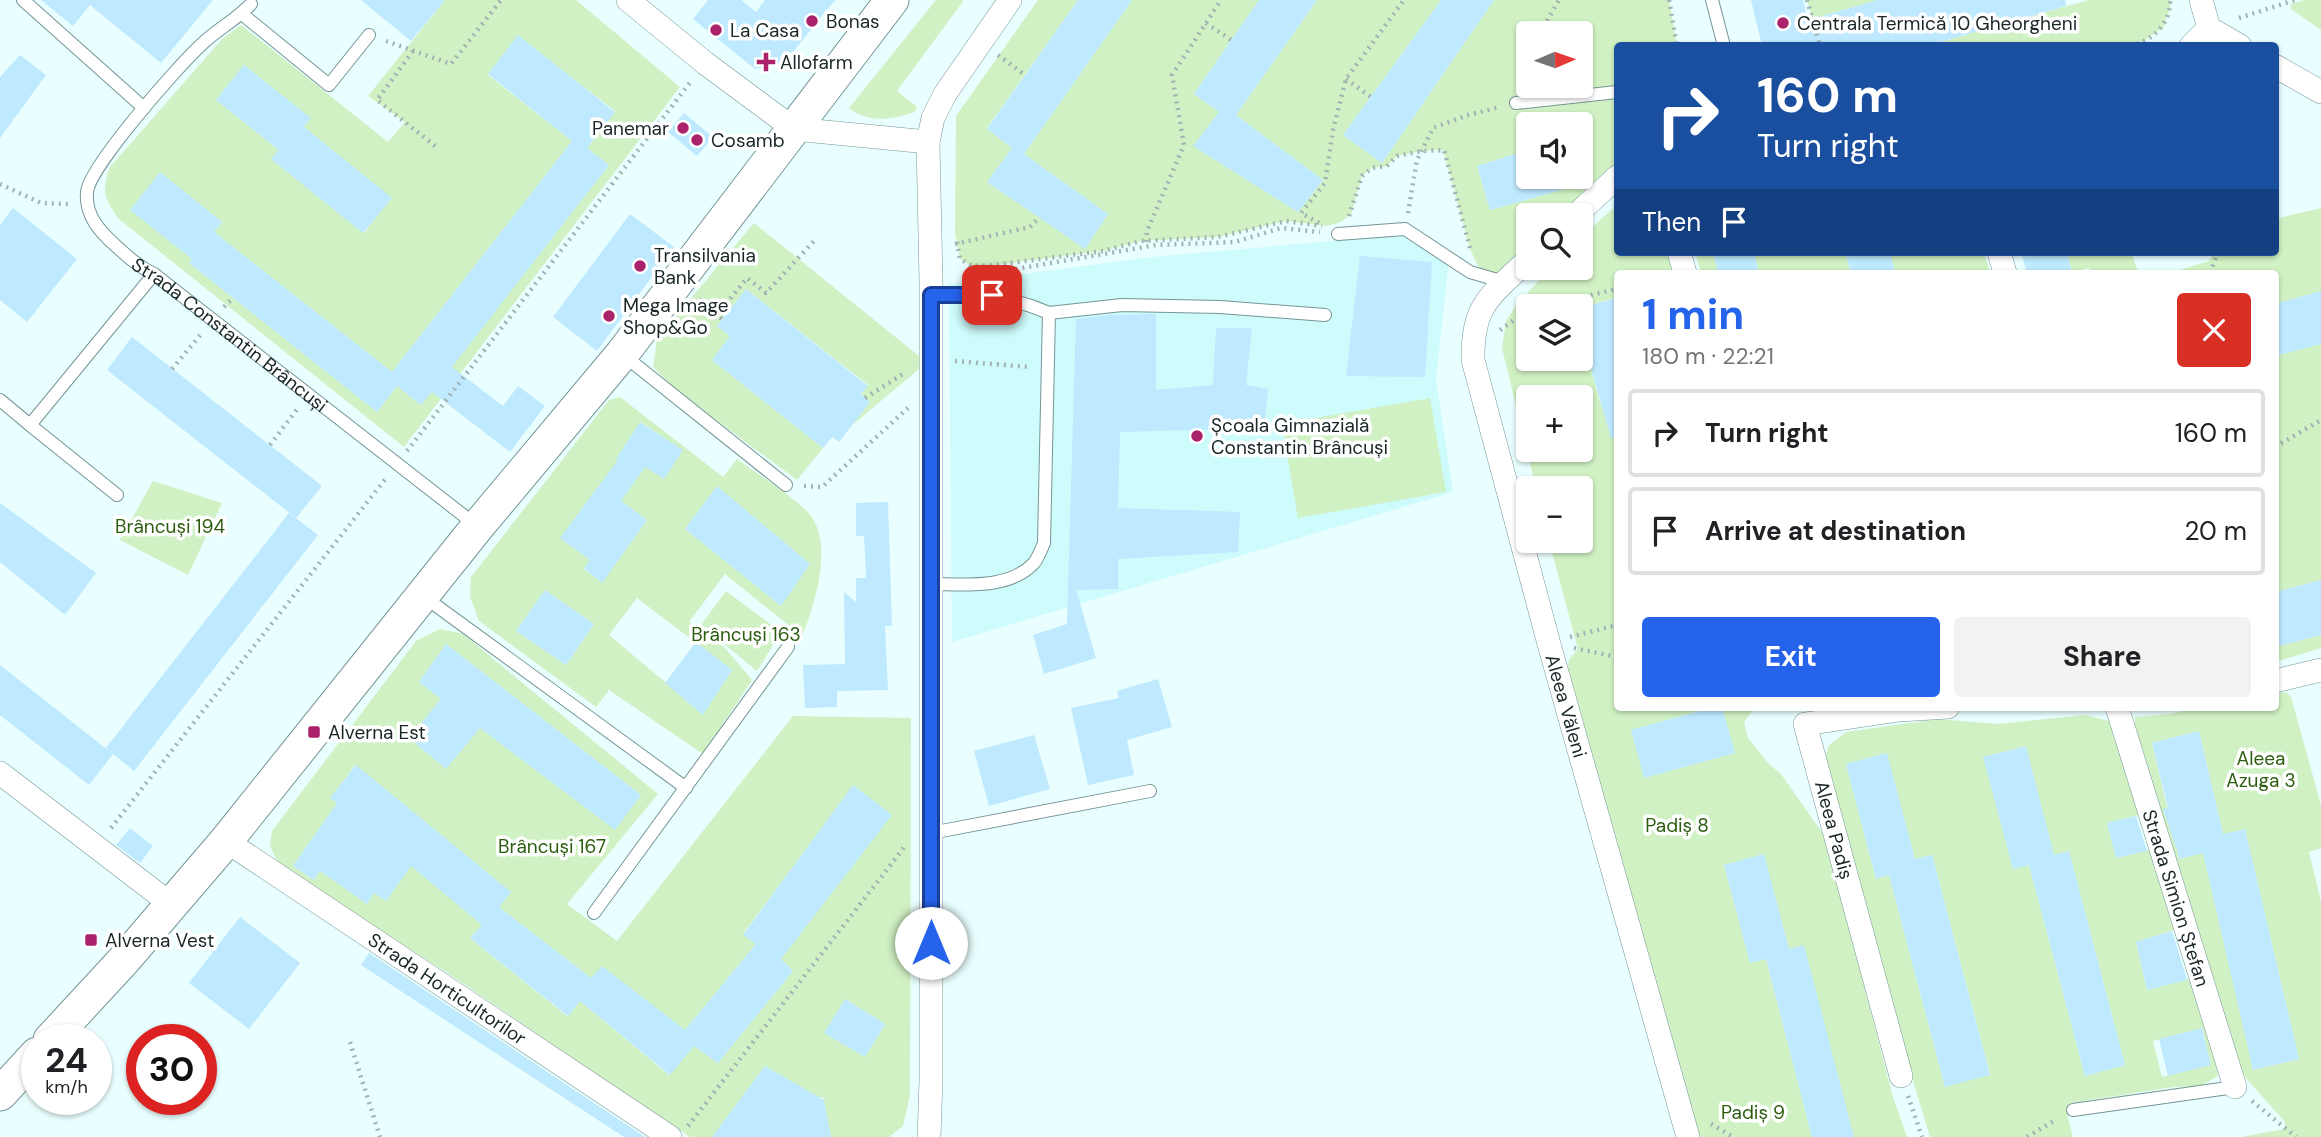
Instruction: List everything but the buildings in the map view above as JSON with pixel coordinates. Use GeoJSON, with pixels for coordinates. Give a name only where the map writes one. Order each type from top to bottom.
{"type":"FeatureCollection","features":[{"type":"Feature","properties":{"kind":"main road"},"geometry":{"type":"LineString","coordinates":[[64,1024],[226,841],[478,526],[622,354],[892,0]]}},
{"type":"Feature","properties":{"kind":"main road"},"geometry":{"type":"LineString","coordinates":[[0,1094],[21,1071]]}},
{"type":"Feature","properties":{"kind":"street"},"geometry":{"type":"LineString","coordinates":[[628,0],[705,63],[794,129],[928,142]]}},
{"type":"Feature","properties":{"kind":"street"},"geometry":{"type":"LineString","coordinates":[[929,1137],[931,288],[928,142],[933,118],[945,94],[1010,0]]}},
{"type":"Feature","properties":{"kind":"street"},"geometry":{"type":"LineString","coordinates":[[2201,0],[2209,28],[2233,42]]}},
{"type":"Feature","properties":{"kind":"street"},"geometry":{"type":"LineString","coordinates":[[2195,42],[2209,28]]}},
{"type":"Feature","properties":{"kind":"street"},"geometry":{"type":"LineString","coordinates":[[2279,68],[2321,92]]}},
{"type":"Feature","properties":{"kind":"street"},"geometry":{"type":"LineString","coordinates":[[1589,203],[1614,180]]}},
{"type":"Feature","properties":{"kind":"street","name":"Aleea Văleni"},"geometry":{"type":"LineString","coordinates":[[1516,271],[1484,303],[1476,319],[1472,338],[1473,360],[1549,644],[1688,1137]]}},
{"type":"Feature","properties":{"kind":"street"},"geometry":{"type":"LineString","coordinates":[[2279,680],[2321,670]]}},
{"type":"Feature","properties":{"kind":"street","name":"Aleea Padiș"},"geometry":{"type":"LineString","coordinates":[[1892,711],[1805,724],[1901,1076]]}},
{"type":"Feature","properties":{"kind":"street","name":"Strada Simion Ștefan"},"geometry":{"type":"LineString","coordinates":[[2118,711],[2235,1087]]}},
{"type":"Feature","properties":{"kind":"street"},"geometry":{"type":"LineString","coordinates":[[0,774],[172,905]]}},
{"type":"Feature","properties":{"kind":"street","name":"Strada Horticultorilor"},"geometry":{"type":"LineString","coordinates":[[226,841],[679,1132]]}},
{"type":"Feature","properties":{"kind":"lane"},"geometry":{"type":"LineString","coordinates":[[23,0],[144,108]]}},
{"type":"Feature","properties":{"kind":"lane"},"geometry":{"type":"LineString","coordinates":[[1712,0],[1723,42]]}},
{"type":"Feature","properties":{"kind":"lane"},"geometry":{"type":"LineString","coordinates":[[88,205],[87,190],[92,176],[144,108],[196,50],[246,9],[329,85],[369,35]]}},
{"type":"Feature","properties":{"kind":"lane"},"geometry":{"type":"LineString","coordinates":[[1516,103],[1614,92]]}},
{"type":"Feature","properties":{"kind":"lane","name":"Strada Constantin Brâncuși"},"geometry":{"type":"LineString","coordinates":[[88,205],[92,219],[102,233],[141,268],[154,274],[478,526]]}},
{"type":"Feature","properties":{"kind":"lane"},"geometry":{"type":"LineString","coordinates":[[1340,228],[1405,229],[1470,272],[1504,282]]}},
{"type":"Feature","properties":{"kind":"lane"},"geometry":{"type":"LineString","coordinates":[[30,425],[154,274]]}},
{"type":"Feature","properties":{"kind":"lane"},"geometry":{"type":"LineString","coordinates":[[931,288],[992,295],[1026,303],[1049,313],[1122,305],[1220,307],[1325,315]]}},
{"type":"Feature","properties":{"kind":"lane"},"geometry":{"type":"LineString","coordinates":[[930,584],[990,583],[1021,574],[1035,562],[1044,543],[1049,313]]}},
{"type":"Feature","properties":{"kind":"lane"},"geometry":{"type":"LineString","coordinates":[[622,354],[786,485]]}},
{"type":"Feature","properties":{"kind":"lane"},"geometry":{"type":"LineString","coordinates":[[0,400],[117,495]]}},
{"type":"Feature","properties":{"kind":"lane"},"geometry":{"type":"LineString","coordinates":[[422,596],[685,788]]}},
{"type":"Feature","properties":{"kind":"lane"},"geometry":{"type":"LineString","coordinates":[[594,913],[788,647]]}},
{"type":"Feature","properties":{"kind":"lane"},"geometry":{"type":"LineString","coordinates":[[931,824],[1150,791]]}},
{"type":"Feature","properties":{"kind":"lane"},"geometry":{"type":"LineString","coordinates":[[2073,1110],[2235,1087]]}},
{"type":"Feature","properties":{"kind":"path"},"geometry":{"type":"LineString","coordinates":[[369,35],[451,64],[501,0]]}},
{"type":"Feature","properties":{"kind":"path"},"geometry":{"type":"LineString","coordinates":[[1146,244],[1147,232],[1184,145],[1172,75],[1221,0]]}},
{"type":"Feature","properties":{"kind":"path"},"geometry":{"type":"LineString","coordinates":[[1325,226],[1301,214],[1325,183],[1333,130],[1346,79],[1404,0]]}},
{"type":"Feature","properties":{"kind":"path"},"geometry":{"type":"LineString","coordinates":[[1547,21],[1559,0]]}},
{"type":"Feature","properties":{"kind":"path"},"geometry":{"type":"LineString","coordinates":[[1669,0],[1676,42]]}},
{"type":"Feature","properties":{"kind":"path"},"geometry":{"type":"LineString","coordinates":[[1807,0],[1819,42]]}},
{"type":"Feature","properties":{"kind":"path"},"geometry":{"type":"LineString","coordinates":[[2141,42],[2164,27],[2170,0]]}},
{"type":"Feature","properties":{"kind":"path"},"geometry":{"type":"LineString","coordinates":[[2209,28],[2295,0]]}},
{"type":"Feature","properties":{"kind":"path"},"geometry":{"type":"LineString","coordinates":[[1206,23],[1231,40]]}},
{"type":"Feature","properties":{"kind":"path"},"geometry":{"type":"LineString","coordinates":[[414,51],[377,100],[439,149]]}},
{"type":"Feature","properties":{"kind":"path"},"geometry":{"type":"LineString","coordinates":[[992,65],[999,55]]}},
{"type":"Feature","properties":{"kind":"path"},"geometry":{"type":"LineString","coordinates":[[1346,79],[1371,97]]}},
{"type":"Feature","properties":{"kind":"path"},"geometry":{"type":"LineString","coordinates":[[1405,229],[1417,160],[1433,128],[1468,115],[1516,103],[1518,98]]}},
{"type":"Feature","properties":{"kind":"path"},"geometry":{"type":"LineString","coordinates":[[1340,228],[1351,214],[1362,176],[1372,168],[1387,166],[1397,156],[1444,150],[1474,258]]}},
{"type":"Feature","properties":{"kind":"path"},"geometry":{"type":"LineString","coordinates":[[0,184],[41,203],[88,205]]}},
{"type":"Feature","properties":{"kind":"path"},"geometry":{"type":"LineString","coordinates":[[930,247],[957,244],[1030,227],[1039,218]]}},
{"type":"Feature","properties":{"kind":"path"},"geometry":{"type":"LineString","coordinates":[[956,234],[960,259],[972,266],[1025,262],[1146,244],[1217,237],[1286,221],[1340,228]]}},
{"type":"Feature","properties":{"kind":"path"},"geometry":{"type":"LineString","coordinates":[[931,288],[1146,244],[1235,242],[1281,228],[1340,228]]}},
{"type":"Feature","properties":{"kind":"path"},"geometry":{"type":"LineString","coordinates":[[722,319],[717,315],[747,278],[766,293],[814,241]]}},
{"type":"Feature","properties":{"kind":"path"},"geometry":{"type":"LineString","coordinates":[[1593,295],[1614,290]]}},
{"type":"Feature","properties":{"kind":"path"},"geometry":{"type":"LineString","coordinates":[[172,369],[213,320]]}},
{"type":"Feature","properties":{"kind":"path"},"geometry":{"type":"LineString","coordinates":[[865,398],[931,356],[948,360],[1048,368]]}},
{"type":"Feature","properties":{"kind":"path"},"geometry":{"type":"LineString","coordinates":[[786,485],[822,487],[930,387]]}},
{"type":"Feature","properties":{"kind":"path"},"geometry":{"type":"LineString","coordinates":[[270,445],[308,394]]}},
{"type":"Feature","properties":{"kind":"path"},"geometry":{"type":"LineString","coordinates":[[2279,445],[2321,420]]}},
{"type":"Feature","properties":{"kind":"path"},"geometry":{"type":"LineString","coordinates":[[1549,644],[1614,626]]}},
{"type":"Feature","properties":{"kind":"path"},"geometry":{"type":"LineString","coordinates":[[1549,644],[1614,656]]}},
{"type":"Feature","properties":{"kind":"path"},"geometry":{"type":"LineString","coordinates":[[679,1132],[931,824]]}},
{"type":"Feature","properties":{"kind":"path"},"geometry":{"type":"LineString","coordinates":[[351,1042],[380,1137]]}},
{"type":"Feature","properties":{"kind":"path"},"geometry":{"type":"LineString","coordinates":[[1901,1076],[1922,1137]]}},
{"type":"Feature","properties":{"kind":"path"},"geometry":{"type":"LineString","coordinates":[[2235,1087],[2296,1137]]}},
{"type":"Feature","properties":{"kind":"path"},"geometry":{"type":"LineString","coordinates":[[2027,1137],[2073,1110]]}},
{"type":"Feature","properties":{"kind":"shaded area","name":"Școala Gimnazială Constantin Brâncuși"},"geometry":{"type":"Polygon","coordinates":[[[1412,234],[1449,259],[1436,380],[1453,492],[952,642],[949,284],[1152,257],[1412,234]]]}},
{"type":"Feature","properties":{"kind":"green space"},"geometry":{"type":"Polygon","coordinates":[[[445,0],[576,0],[680,87],[404,447],[119,219],[110,206],[105,189],[110,167],[222,39],[241,25],[388,142],[405,122],[368,96],[445,0]],[[518,36],[488,75],[572,141],[392,372],[214,232],[222,222],[160,173],[192,259],[189,263],[377,412],[397,386],[421,405],[609,165],[587,148],[615,111],[518,36]],[[244,65],[216,100],[279,150],[272,159],[364,233],[391,198],[304,127],[310,118],[244,65]]]}},
{"type":"Feature","properties":{"kind":"green space"},"geometry":{"type":"Polygon","coordinates":[[[936,0],[964,0],[897,91],[917,107],[915,112],[881,119],[864,116],[849,108],[936,0]]]}},
{"type":"Feature","properties":{"kind":"green space"},"geometry":{"type":"Polygon","coordinates":[[[1038,0],[1078,0],[987,128],[1012,148],[987,182],[1085,248],[1108,214],[1024,154],[1132,0],[1259,0],[1194,94],[1219,112],[1194,146],[1298,212],[1323,180],[1236,115],[1317,0],[1441,0],[1343,135],[1382,163],[1494,0],[1669,0],[1676,42],[1614,42],[1614,173],[1583,203],[1516,203],[1516,264],[1495,273],[1479,268],[1470,249],[1443,150],[1397,156],[1387,166],[1372,168],[1362,176],[1351,214],[1341,222],[1327,226],[1286,221],[1218,237],[1141,241],[1103,251],[994,265],[972,266],[960,259],[955,234],[956,116],[1038,0]]]}},
{"type":"Feature","properties":{"kind":"green space"},"geometry":{"type":"Polygon","coordinates":[[[1807,0],[1878,0],[1826,15],[1833,42],[1819,42],[1807,0]]]}},
{"type":"Feature","properties":{"kind":"green space"},"geometry":{"type":"Polygon","coordinates":[[[2089,0],[2170,0],[2171,4],[2164,27],[2142,42],[1940,42],[2089,0]]]}},
{"type":"Feature","properties":{"kind":"green space"},"geometry":{"type":"Polygon","coordinates":[[[2305,0],[2321,0],[2321,30],[2291,9],[2291,4],[2305,0]]]}},
{"type":"Feature","properties":{"kind":"green space"},"geometry":{"type":"Polygon","coordinates":[[[1614,208],[1614,256],[1680,256],[1683,270],[1614,270],[1614,298],[1593,304],[1593,294],[1527,294],[1539,280],[1593,280],[1593,226],[1614,208]]]}},
{"type":"Feature","properties":{"kind":"green space"},"geometry":{"type":"Polygon","coordinates":[[[2321,208],[2321,291],[2279,303],[2279,270],[2180,270],[2209,261],[2212,256],[2279,256],[2279,218],[2321,208]]]}},
{"type":"Feature","properties":{"kind":"green space"},"geometry":{"type":"Polygon","coordinates":[[[754,223],[919,356],[919,369],[851,426],[870,402],[861,395],[868,385],[746,289],[717,326],[730,336],[712,360],[823,448],[797,480],[678,392],[653,367],[657,339],[754,223]]]}},
{"type":"Feature","properties":{"kind":"green space"},"geometry":{"type":"Polygon","coordinates":[[[1696,256],[1714,256],[1717,270],[1700,270],[1696,256]]]}},
{"type":"Feature","properties":{"kind":"green space"},"geometry":{"type":"Polygon","coordinates":[[[1754,256],[1846,256],[1850,270],[1758,270],[1754,256]]]}},
{"type":"Feature","properties":{"kind":"green space"},"geometry":{"type":"Polygon","coordinates":[[[1891,256],[1985,256],[1989,270],[1894,270],[1891,256]]]}},
{"type":"Feature","properties":{"kind":"green space"},"geometry":{"type":"Polygon","coordinates":[[[2068,256],[2132,256],[2140,270],[2089,268],[2072,270],[2068,256]]]}},
{"type":"Feature","properties":{"kind":"green space"},"geometry":{"type":"Polygon","coordinates":[[[1515,307],[1516,371],[1591,371],[1601,405],[1614,406],[1614,711],[1700,711],[1631,730],[1645,778],[1734,753],[1723,711],[1752,711],[1744,722],[1748,738],[1781,774],[1826,838],[1892,1094],[1907,1137],[1854,1137],[1789,949],[1763,854],[1724,865],[1750,962],[1766,959],[1812,1137],[1696,1137],[1566,678],[1569,660],[1578,649],[1552,553],[1593,553],[1593,476],[1533,476],[1530,462],[1593,462],[1593,385],[1516,385],[1516,406],[1502,348],[1506,321],[1515,307]]]}},
{"type":"Feature","properties":{"kind":"green space"},"geometry":{"type":"Polygon","coordinates":[[[2321,344],[2321,580],[2279,591],[2279,355],[2321,344]]]}},
{"type":"Feature","properties":{"kind":"green space"},"geometry":{"type":"Polygon","coordinates":[[[620,397],[723,477],[737,459],[805,509],[817,528],[821,543],[820,576],[802,636],[725,574],[689,622],[725,648],[752,680],[703,754],[609,690],[596,707],[479,621],[470,597],[471,577],[609,400],[620,397]],[[641,422],[616,459],[645,467],[682,450],[641,422]],[[600,486],[561,538],[590,560],[584,569],[602,582],[647,520],[600,486]],[[717,487],[685,529],[781,606],[809,563],[717,487]],[[545,590],[516,631],[566,665],[594,624],[545,590]],[[637,598],[609,635],[703,714],[732,670],[637,598]]]}},
{"type":"Feature","properties":{"kind":"green space"},"geometry":{"type":"Polygon","coordinates":[[[1430,398],[1446,492],[1298,518],[1282,424],[1430,398]]]}},
{"type":"Feature","properties":{"kind":"green space","name":"Brâncuși 194"},"geometry":{"type":"Polygon","coordinates":[[[153,481],[222,503],[188,575],[120,540],[153,481]]]}},
{"type":"Feature","properties":{"kind":"green space","name":"Brâncuși 163"},"geometry":{"type":"Polygon","coordinates":[[[726,591],[781,632],[757,671],[701,625],[726,591]]]}},
{"type":"Feature","properties":{"kind":"green space","name":"Brâncuși 167"},"geometry":{"type":"Polygon","coordinates":[[[440,629],[463,634],[658,794],[567,904],[617,941],[793,716],[911,718],[910,1095],[903,1126],[889,1137],[831,1137],[823,1097],[780,1104],[796,1084],[765,1066],[716,1132],[723,1137],[690,1137],[452,976],[279,865],[270,846],[272,831],[416,641],[440,629]],[[446,644],[419,682],[615,829],[641,795],[446,644]],[[355,765],[331,798],[482,925],[470,938],[567,1016],[580,1001],[669,1075],[694,1046],[718,1063],[793,971],[781,959],[853,786],[743,934],[756,944],[685,1030],[591,978],[499,907],[511,892],[355,765]],[[320,827],[293,866],[314,880],[320,871],[367,903],[374,893],[386,901],[399,882],[320,827]],[[845,999],[825,1033],[865,1057],[885,1024],[845,999]]]}},
{"type":"Feature","properties":{"kind":"green space"},"geometry":{"type":"Polygon","coordinates":[[[2321,635],[2321,648],[2279,661],[2279,646],[2321,635]]]}},
{"type":"Feature","properties":{"kind":"green space","name":"Aleea Azuga 3"},"geometry":{"type":"Polygon","coordinates":[[[2279,692],[2287,693],[2291,697],[2321,805],[2321,848],[2309,852],[2321,901],[2321,1137],[2241,1137],[2285,1129],[2285,1122],[2245,1077],[2230,1046],[2135,731],[2135,717],[2183,711],[2279,711],[2279,692]],[[2199,731],[2152,743],[2179,858],[2203,853],[2254,1070],[2299,1059],[2245,830],[2223,834],[2199,731]]]}},
{"type":"Feature","properties":{"kind":"green space"},"geometry":{"type":"Polygon","coordinates":[[[2085,715],[2109,721],[2118,734],[2216,1055],[2218,1076],[2201,1086],[2173,1087],[2070,1103],[2067,1114],[2073,1137],[1930,1137],[1868,932],[1824,762],[1829,745],[1846,732],[1938,719],[1999,724],[2085,715]],[[2025,746],[1984,757],[2013,869],[2029,865],[2085,1076],[2125,1065],[2069,851],[2054,855],[2025,746]],[[1886,753],[1846,764],[1876,879],[1889,875],[1945,1087],[1990,1074],[1932,855],[1915,859],[1886,753]],[[2139,815],[2107,823],[2116,858],[2149,850],[2139,815]],[[2174,930],[2136,942],[2147,990],[2189,979],[2174,930]],[[2202,1028],[2153,1041],[2162,1077],[2211,1065],[2202,1028]]]}},
{"type":"Feature","properties":{"kind":"place","name":"Bonas"},"geometry":{"type":"Point","coordinates":[812,21]}},
{"type":"Feature","properties":{"kind":"place","name":"Centrala Termică 10 Gheorgheni"},"geometry":{"type":"Point","coordinates":[1783,23]}},
{"type":"Feature","properties":{"kind":"place","name":"La Casa"},"geometry":{"type":"Point","coordinates":[716,30]}},
{"type":"Feature","properties":{"kind":"place","name":"Allofarm"},"geometry":{"type":"Point","coordinates":[766,62]}},
{"type":"Feature","properties":{"kind":"place","name":"Panemar"},"geometry":{"type":"Point","coordinates":[683,128]}},
{"type":"Feature","properties":{"kind":"place","name":"Cosamb"},"geometry":{"type":"Point","coordinates":[697,140]}},
{"type":"Feature","properties":{"kind":"place","name":"Transilvania Bank"},"geometry":{"type":"Point","coordinates":[640,266]}},
{"type":"Feature","properties":{"kind":"place","name":"Mega Image Shop&Go"},"geometry":{"type":"Point","coordinates":[609,316]}},
{"type":"Feature","properties":{"kind":"place","name":"Școala Gimnazială Constantin Brâncuși"},"geometry":{"type":"Point","coordinates":[1197,436]}},
{"type":"Feature","properties":{"kind":"place","name":"Alverna Est"},"geometry":{"type":"Point","coordinates":[314,732]}},
{"type":"Feature","properties":{"kind":"place","name":"Alverna Vest"},"geometry":{"type":"Point","coordinates":[91,940]}},
{"type":"Feature","properties":{"kind":"route"},"geometry":{"type":"LineString","coordinates":[[931,943],[931,295],[992,295]]}},
{"type":"Feature","properties":{"kind":"park label","name":"Padiș 8"},"geometry":{"type":"Point","coordinates":[1677,825]}},
{"type":"Feature","properties":{"kind":"park label","name":"Padiș 9"},"geometry":{"type":"Point","coordinates":[1753,1112]}}]}
